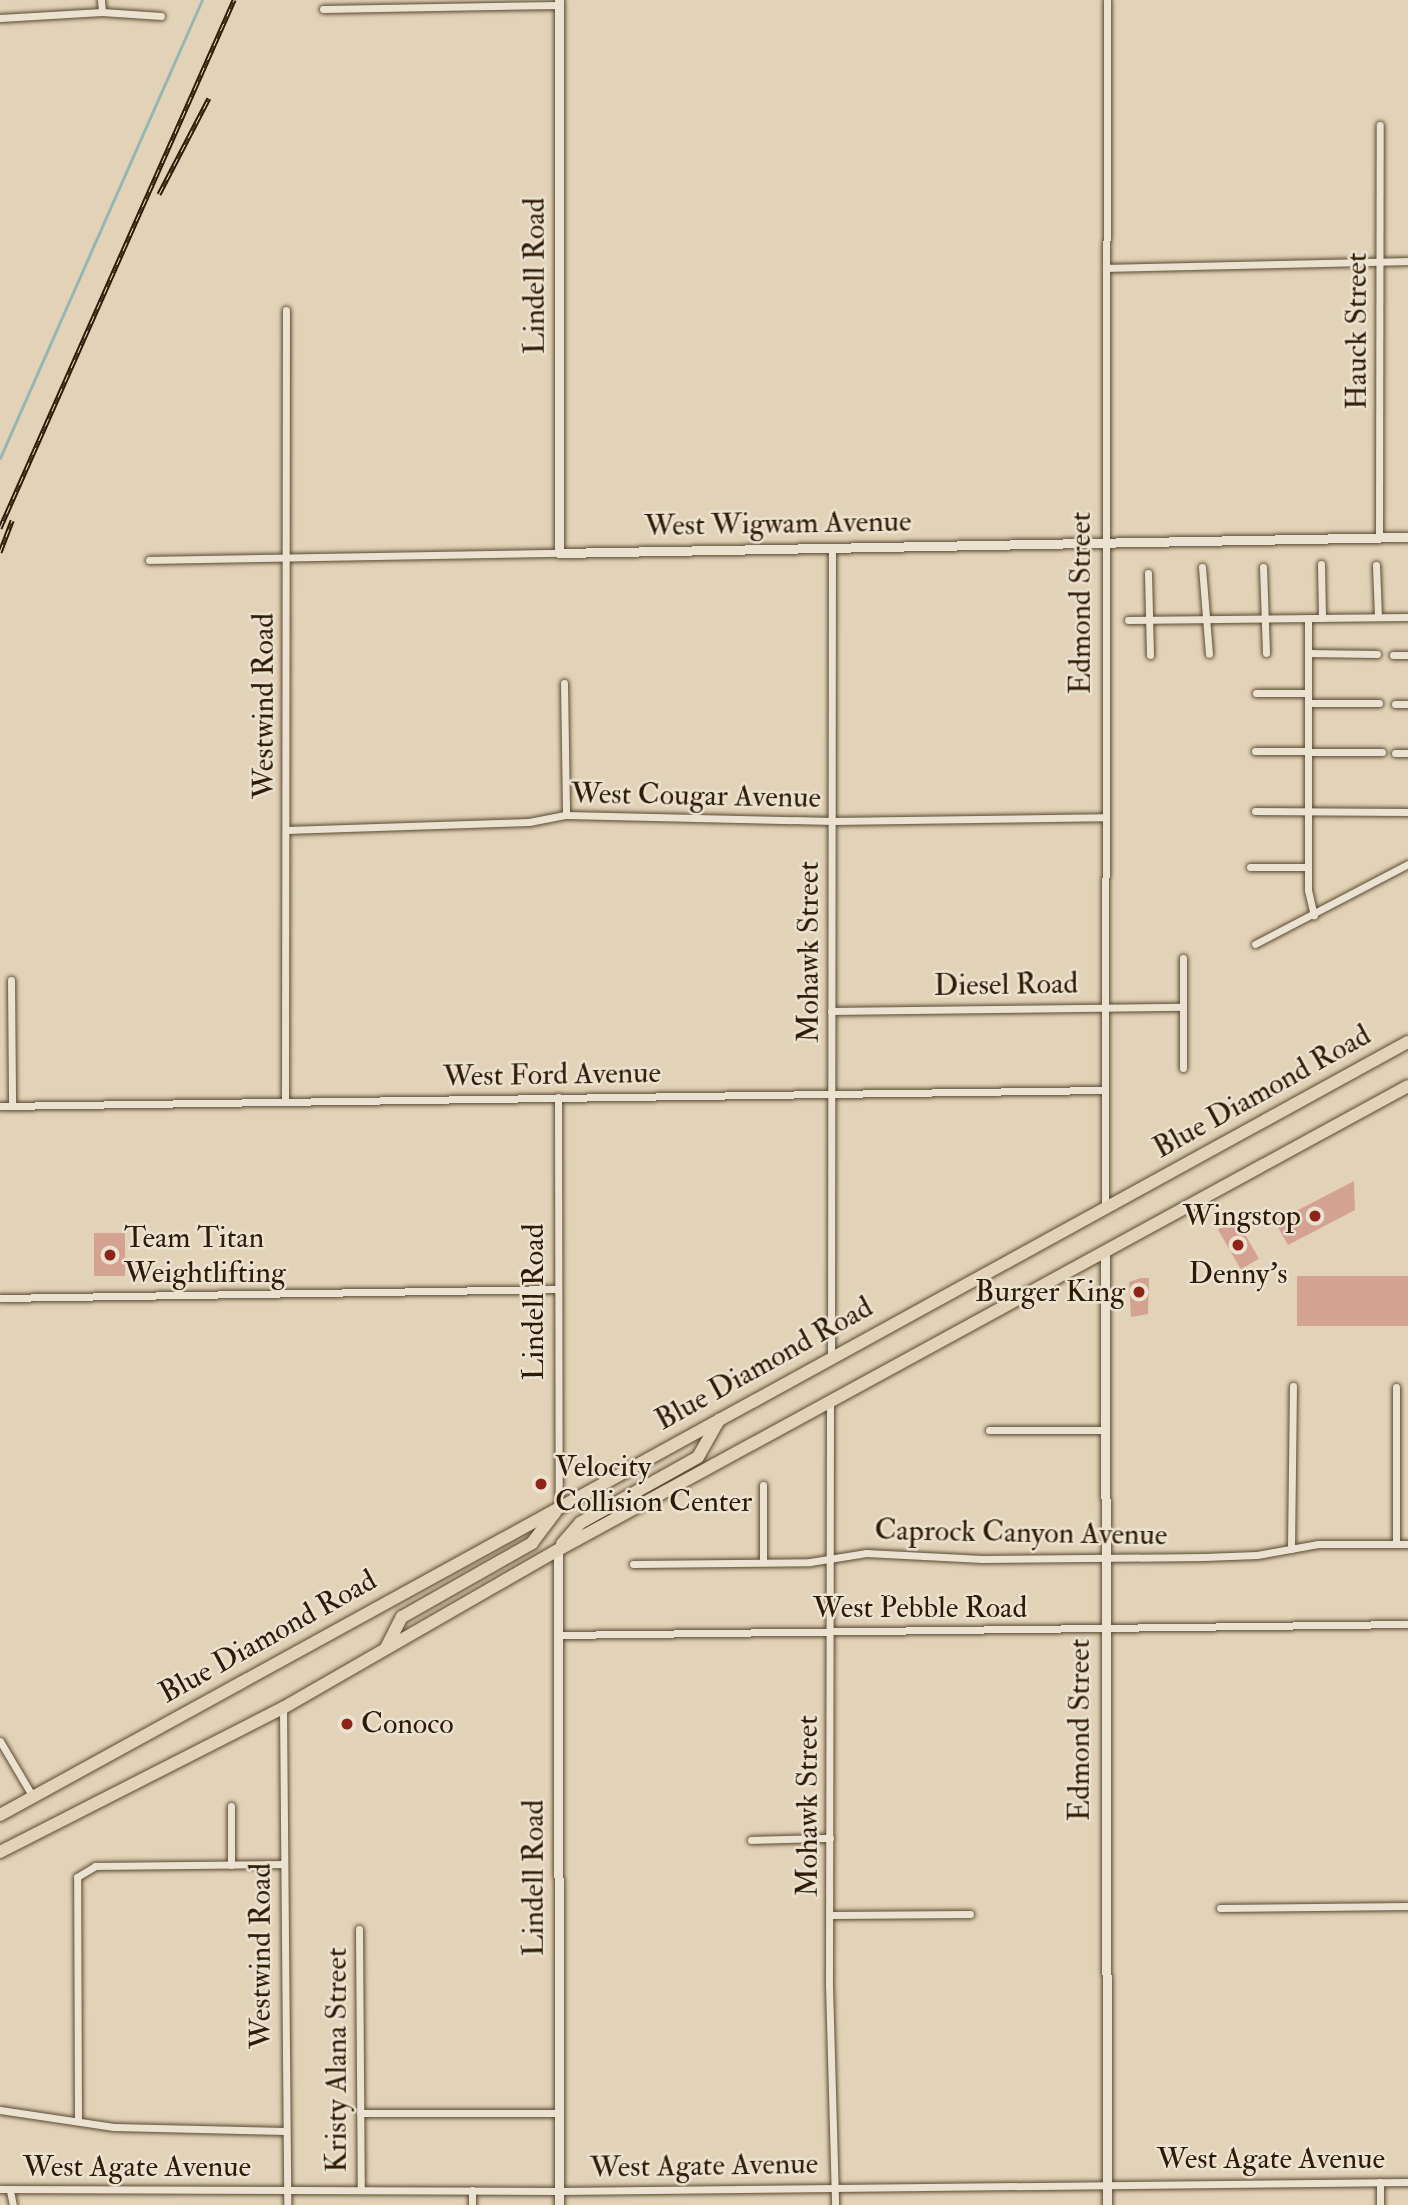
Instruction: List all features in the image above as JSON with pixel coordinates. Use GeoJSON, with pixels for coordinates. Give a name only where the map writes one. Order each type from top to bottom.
{"type":"FeatureCollection","features":[{"type":"Feature","properties":{"kind":"highway","name":"Blue Diamond Road"},"geometry":{"type":"LineString","coordinates":[[0,1815],[1408,1042]]}},
{"type":"Feature","properties":{"kind":"highway"},"geometry":{"type":"LineString","coordinates":[[0,1852],[283,1707],[558,1550],[830,1406],[1408,1086]]}},
{"type":"Feature","properties":{"kind":"highway"},"geometry":{"type":"LineString","coordinates":[[558,1550],[580,1522],[698,1457],[720,1419]]}},
{"type":"Feature","properties":{"kind":"highway"},"geometry":{"type":"LineString","coordinates":[[386,1648],[402,1618],[532,1543],[559,1507]]}},
{"type":"Feature","properties":{"kind":"street"},"geometry":{"type":"LineString","coordinates":[[102,0],[102,12]]}},
{"type":"Feature","properties":{"kind":"street","name":"Edmond Street"},"geometry":{"type":"LineString","coordinates":[[1105,1207],[1107,0]]}},
{"type":"Feature","properties":{"kind":"street"},"geometry":{"type":"LineString","coordinates":[[323,9],[559,3]]}},
{"type":"Feature","properties":{"kind":"street","name":"Lindell Road"},"geometry":{"type":"LineString","coordinates":[[559,3],[559,553]]}},
{"type":"Feature","properties":{"kind":"street"},"geometry":{"type":"LineString","coordinates":[[0,18],[102,12],[161,16]]}},
{"type":"Feature","properties":{"kind":"street","name":"Hauck Street"},"geometry":{"type":"LineString","coordinates":[[1379,537],[1380,125]]}},
{"type":"Feature","properties":{"kind":"street"},"geometry":{"type":"LineString","coordinates":[[1106,268],[1408,261]]}},
{"type":"Feature","properties":{"kind":"street","name":"Westwind Road"},"geometry":{"type":"LineString","coordinates":[[285,1102],[286,310]]}},
{"type":"Feature","properties":{"kind":"street","name":"West Wigwam Avenue"},"geometry":{"type":"LineString","coordinates":[[149,560],[1408,537]]}},
{"type":"Feature","properties":{"kind":"street","name":"Mohawk Street"},"geometry":{"type":"LineString","coordinates":[[831,1357],[832,547]]}},
{"type":"Feature","properties":{"kind":"street"},"geometry":{"type":"LineString","coordinates":[[1321,564],[1322,618]]}},
{"type":"Feature","properties":{"kind":"street"},"geometry":{"type":"LineString","coordinates":[[1376,565],[1378,617]]}},
{"type":"Feature","properties":{"kind":"street"},"geometry":{"type":"LineString","coordinates":[[1202,567],[1203,620],[1209,654]]}},
{"type":"Feature","properties":{"kind":"street"},"geometry":{"type":"LineString","coordinates":[[1263,567],[1266,653]]}},
{"type":"Feature","properties":{"kind":"street"},"geometry":{"type":"LineString","coordinates":[[1148,573],[1150,655]]}},
{"type":"Feature","properties":{"kind":"street"},"geometry":{"type":"LineString","coordinates":[[1128,621],[1408,617]]}},
{"type":"Feature","properties":{"kind":"street"},"geometry":{"type":"LineString","coordinates":[[1308,618],[1308,867],[1314,915]]}},
{"type":"Feature","properties":{"kind":"street"},"geometry":{"type":"LineString","coordinates":[[1308,653],[1377,654]]}},
{"type":"Feature","properties":{"kind":"street"},"geometry":{"type":"LineString","coordinates":[[1393,655],[1408,656]]}},
{"type":"Feature","properties":{"kind":"street"},"geometry":{"type":"LineString","coordinates":[[564,683],[566,815]]}},
{"type":"Feature","properties":{"kind":"street"},"geometry":{"type":"LineString","coordinates":[[1256,693],[1308,692]]}},
{"type":"Feature","properties":{"kind":"street"},"geometry":{"type":"LineString","coordinates":[[1308,703],[1379,704]]}},
{"type":"Feature","properties":{"kind":"street"},"geometry":{"type":"LineString","coordinates":[[1395,704],[1408,704]]}},
{"type":"Feature","properties":{"kind":"street"},"geometry":{"type":"LineString","coordinates":[[1255,751],[1382,752]]}},
{"type":"Feature","properties":{"kind":"street"},"geometry":{"type":"LineString","coordinates":[[1395,753],[1408,753]]}},
{"type":"Feature","properties":{"kind":"street"},"geometry":{"type":"LineString","coordinates":[[1255,811],[1408,812]]}},
{"type":"Feature","properties":{"kind":"street","name":"West Cougar Avenue"},"geometry":{"type":"LineString","coordinates":[[286,830],[515,822],[566,815],[832,821],[1105,817]]}},
{"type":"Feature","properties":{"kind":"street"},"geometry":{"type":"LineString","coordinates":[[1255,944],[1408,864]]}},
{"type":"Feature","properties":{"kind":"street"},"geometry":{"type":"LineString","coordinates":[[1250,867],[1308,867]]}},
{"type":"Feature","properties":{"kind":"street"},"geometry":{"type":"LineString","coordinates":[[1183,958],[1183,1068]]}},
{"type":"Feature","properties":{"kind":"street"},"geometry":{"type":"LineString","coordinates":[[11,980],[12,1106]]}},
{"type":"Feature","properties":{"kind":"street","name":"Diesel Road"},"geometry":{"type":"LineString","coordinates":[[831,1011],[1183,1007]]}},
{"type":"Feature","properties":{"kind":"street","name":"West Ford Avenue"},"geometry":{"type":"LineString","coordinates":[[0,1106],[1105,1090]]}},
{"type":"Feature","properties":{"kind":"street","name":"Lindell Road"},"geometry":{"type":"LineString","coordinates":[[558,1097],[559,1507]]}},
{"type":"Feature","properties":{"kind":"street","name":"Edmond Street"},"geometry":{"type":"LineString","coordinates":[[1105,1254],[1107,2205]]}},
{"type":"Feature","properties":{"kind":"street"},"geometry":{"type":"LineString","coordinates":[[0,1298],[558,1289]]}},
{"type":"Feature","properties":{"kind":"street"},"geometry":{"type":"LineString","coordinates":[[1292,1549],[1293,1386]]}},
{"type":"Feature","properties":{"kind":"street"},"geometry":{"type":"LineString","coordinates":[[1396,1387],[1396,1544]]}},
{"type":"Feature","properties":{"kind":"street","name":"Mohawk Street"},"geometry":{"type":"LineString","coordinates":[[830,1406],[830,1838],[835,2205]]}},
{"type":"Feature","properties":{"kind":"street"},"geometry":{"type":"LineString","coordinates":[[989,1430],[1104,1430]]}},
{"type":"Feature","properties":{"kind":"street"},"geometry":{"type":"LineString","coordinates":[[762,1485],[762,1562]]}},
{"type":"Feature","properties":{"kind":"street","name":"Caprock Canyon Avenue"},"geometry":{"type":"LineString","coordinates":[[633,1564],[762,1562],[930,1552],[982,1559],[1257,1555],[1292,1549],[1408,1544]]}},
{"type":"Feature","properties":{"kind":"street","name":"Lindell Road"},"geometry":{"type":"LineString","coordinates":[[558,1550],[559,2205]]}},
{"type":"Feature","properties":{"kind":"street","name":"West Pebble Road"},"geometry":{"type":"LineString","coordinates":[[558,1635],[1408,1624]]}},
{"type":"Feature","properties":{"kind":"street","name":"Westwind Road"},"geometry":{"type":"LineString","coordinates":[[283,1707],[282,1864],[287,2205]]}},
{"type":"Feature","properties":{"kind":"street"},"geometry":{"type":"LineString","coordinates":[[0,1741],[33,1798]]}},
{"type":"Feature","properties":{"kind":"street"},"geometry":{"type":"LineString","coordinates":[[230,1806],[231,1865]]}},
{"type":"Feature","properties":{"kind":"street"},"geometry":{"type":"LineString","coordinates":[[751,1840],[830,1838]]}},
{"type":"Feature","properties":{"kind":"street"},"geometry":{"type":"LineString","coordinates":[[78,2120],[77,1877],[83,1870],[282,1864]]}},
{"type":"Feature","properties":{"kind":"street"},"geometry":{"type":"LineString","coordinates":[[1220,1908],[1408,1906]]}},
{"type":"Feature","properties":{"kind":"street"},"geometry":{"type":"LineString","coordinates":[[831,1915],[970,1914]]}},
{"type":"Feature","properties":{"kind":"street","name":"Kristy Alana Street"},"geometry":{"type":"LineString","coordinates":[[359,1929],[361,2190]]}},
{"type":"Feature","properties":{"kind":"street"},"geometry":{"type":"LineString","coordinates":[[0,2110],[154,2130],[285,2131]]}},
{"type":"Feature","properties":{"kind":"street"},"geometry":{"type":"LineString","coordinates":[[360,2113],[559,2113]]}},
{"type":"Feature","properties":{"kind":"street","name":"West Agate Avenue"},"geometry":{"type":"LineString","coordinates":[[0,2189],[559,2191],[1107,2182],[1408,2182]]}},
{"type":"Feature","properties":{"kind":"street"},"geometry":{"type":"LineString","coordinates":[[1380,2182],[1380,2205]]}},
{"type":"Feature","properties":{"kind":"street"},"geometry":{"type":"LineString","coordinates":[[10,2190],[13,2205]]}},
{"type":"Feature","properties":{"kind":"street"},"geometry":{"type":"LineString","coordinates":[[472,2190],[472,2205]]}},
{"type":"Feature","properties":{"kind":"building","name":"Wingstop"},"geometry":{"type":"Polygon","coordinates":[[[1354,1181],[1355,1210],[1288,1245],[1275,1222],[1354,1181]]]}},
{"type":"Feature","properties":{"kind":"building","name":"Denny's"},"geometry":{"type":"Polygon","coordinates":[[[1236,1219],[1259,1259],[1241,1269],[1218,1230],[1236,1219]]]}},
{"type":"Feature","properties":{"kind":"building","name":"Team Titan Weightlifting"},"geometry":{"type":"Polygon","coordinates":[[[94,1233],[125,1233],[125,1276],[94,1276],[94,1233]]]}},
{"type":"Feature","properties":{"kind":"building"},"geometry":{"type":"Polygon","coordinates":[[[1297,1276],[1408,1276],[1408,1326],[1297,1326],[1297,1276]]]}},
{"type":"Feature","properties":{"kind":"building","name":"Burger King"},"geometry":{"type":"Polygon","coordinates":[[[1149,1278],[1148,1314],[1131,1317],[1129,1282],[1149,1278]]]}},
{"type":"Feature","properties":{"kind":"waterway"},"geometry":{"type":"LineString","coordinates":[[0,458],[202,0]]}},
{"type":"Feature","properties":{"kind":"railway"},"geometry":{"type":"LineString","coordinates":[[0,528],[234,0]]}},
{"type":"Feature","properties":{"kind":"railway"},"geometry":{"type":"LineString","coordinates":[[159,194],[209,98]]}},
{"type":"Feature","properties":{"kind":"railway"},"geometry":{"type":"LineString","coordinates":[[0,552],[12,520]]}},
{"type":"Feature","properties":{"kind":"place","name":"Wingstop"},"geometry":{"type":"Point","coordinates":[1315,1216]}},
{"type":"Feature","properties":{"kind":"place","name":"Denny's"},"geometry":{"type":"Point","coordinates":[1238,1245]}},
{"type":"Feature","properties":{"kind":"place","name":"Team Titan Weightlifting"},"geometry":{"type":"Point","coordinates":[110,1255]}},
{"type":"Feature","properties":{"kind":"place","name":"Burger King"},"geometry":{"type":"Point","coordinates":[1139,1292]}},
{"type":"Feature","properties":{"kind":"place","name":"Velocity Collision Center"},"geometry":{"type":"Point","coordinates":[541,1484]}},
{"type":"Feature","properties":{"kind":"place","name":"Conoco"},"geometry":{"type":"Point","coordinates":[347,1724]}}]}
